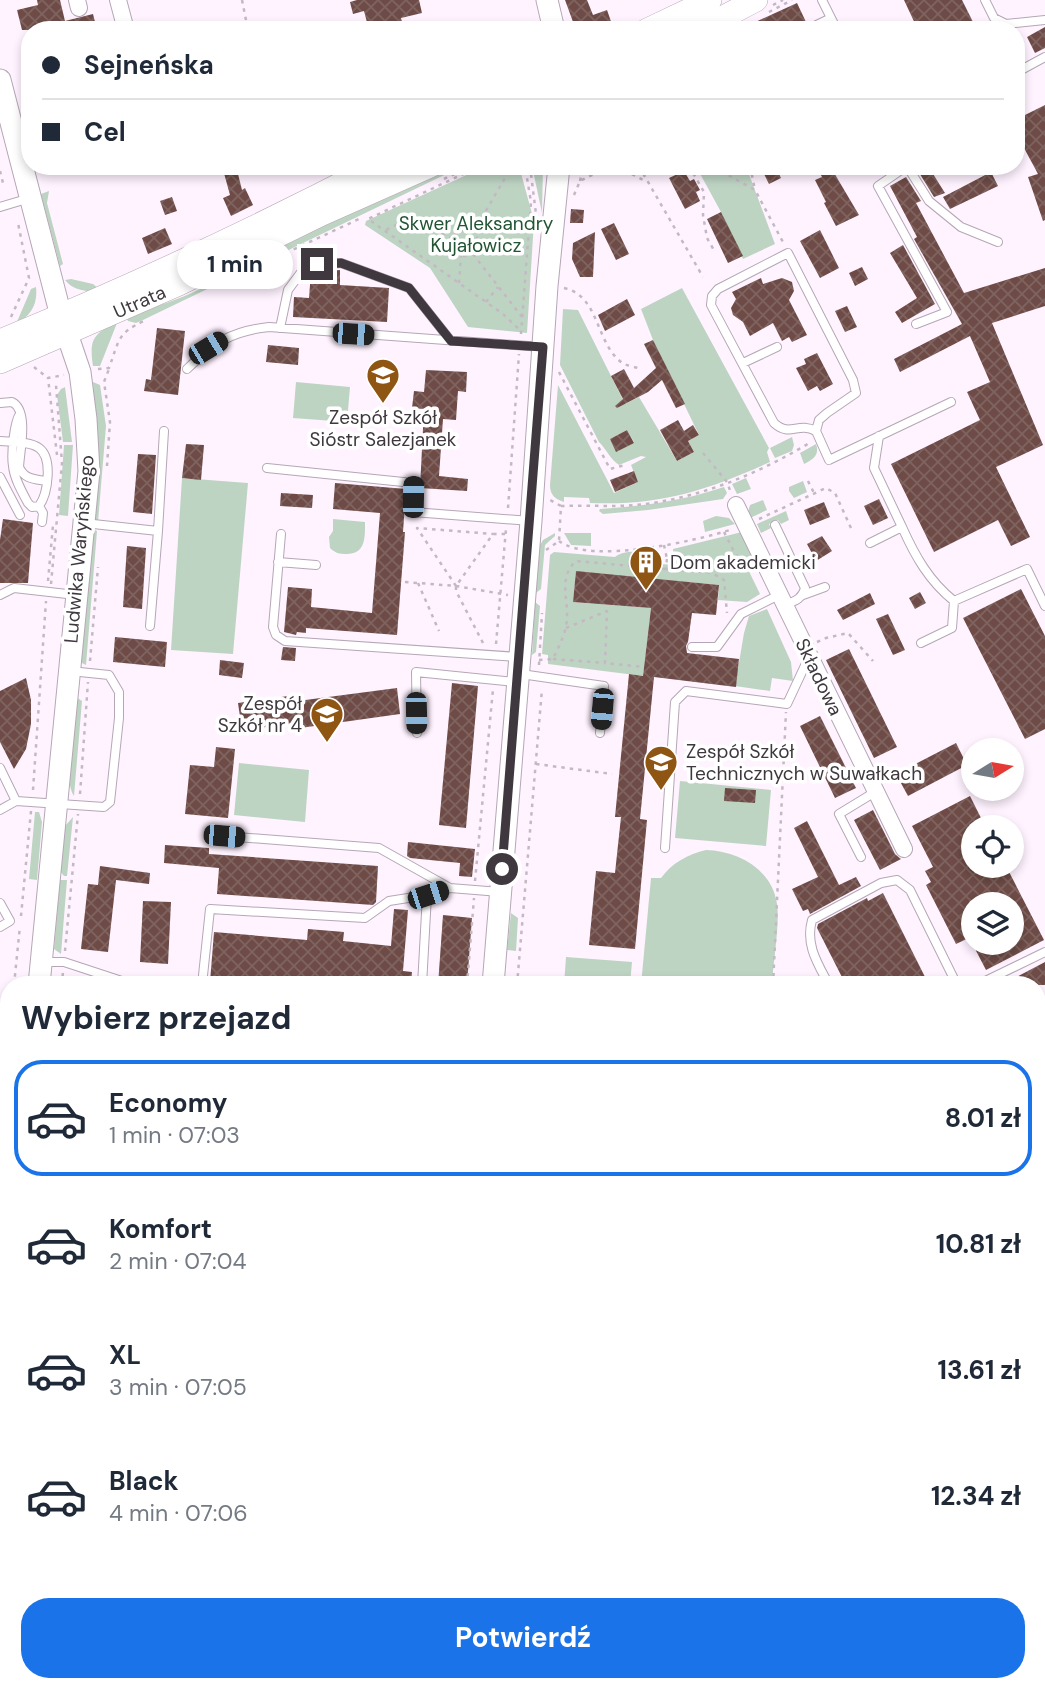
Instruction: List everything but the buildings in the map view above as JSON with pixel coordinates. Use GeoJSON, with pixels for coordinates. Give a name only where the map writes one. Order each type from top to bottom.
{"type":"FeatureCollection","features":[{"type":"Feature","properties":{"kind":"main road"},"geometry":{"type":"LineString","coordinates":[[716,21],[756,0]]}},
{"type":"Feature","properties":{"kind":"main road"},"geometry":{"type":"LineString","coordinates":[[671,21],[700,2]]}},
{"type":"Feature","properties":{"kind":"main road","name":"Utrata"},"geometry":{"type":"LineString","coordinates":[[0,362],[65,325],[359,175]]}},
{"type":"Feature","properties":{"kind":"main road","name":"Utrata"},"geometry":{"type":"LineString","coordinates":[[4,332],[65,325],[179,284],[322,214],[410,175]]}},
{"type":"Feature","properties":{"kind":"street"},"geometry":{"type":"LineString","coordinates":[[118,0],[124,21]]}},
{"type":"Feature","properties":{"kind":"street"},"geometry":{"type":"LineString","coordinates":[[543,21],[545,0]]}},
{"type":"Feature","properties":{"kind":"street"},"geometry":{"type":"LineString","coordinates":[[545,0],[551,21]]}},
{"type":"Feature","properties":{"kind":"street","name":"Ludwika Waryńskiego"},"geometry":{"type":"LineString","coordinates":[[0,80],[22,200],[80,372],[89,471],[40,976]]}},
{"type":"Feature","properties":{"kind":"street"},"geometry":{"type":"LineString","coordinates":[[494,976],[500,892],[526,670],[531,521],[556,175]]}},
{"type":"Feature","properties":{"kind":"street","name":"Składowa"},"geometry":{"type":"LineString","coordinates":[[736,505],[904,849]]}},
{"type":"Feature","properties":{"kind":"lane"},"geometry":{"type":"LineString","coordinates":[[822,0],[832,21]]}},
{"type":"Feature","properties":{"kind":"lane"},"geometry":{"type":"LineString","coordinates":[[985,0],[994,18],[1000,21]]}},
{"type":"Feature","properties":{"kind":"lane"},"geometry":{"type":"LineString","coordinates":[[825,21],[831,18]]}},
{"type":"Feature","properties":{"kind":"lane"},"geometry":{"type":"LineString","coordinates":[[1025,22],[1045,20]]}},
{"type":"Feature","properties":{"kind":"lane"},"geometry":{"type":"LineString","coordinates":[[1025,68],[1045,57]]}},
{"type":"Feature","properties":{"kind":"lane"},"geometry":{"type":"LineString","coordinates":[[894,175],[878,186],[947,312],[916,324]]}},
{"type":"Feature","properties":{"kind":"lane"},"geometry":{"type":"LineString","coordinates":[[913,175],[929,201],[961,227],[998,242]]}},
{"type":"Feature","properties":{"kind":"lane"},"geometry":{"type":"LineString","coordinates":[[0,207],[22,200]]}},
{"type":"Feature","properties":{"kind":"lane"},"geometry":{"type":"LineString","coordinates":[[815,436],[819,420],[856,393],[853,380],[789,253],[718,289],[712,296],[711,305],[766,411],[782,430],[792,431],[799,426],[807,426],[829,460],[951,402]]}},
{"type":"Feature","properties":{"kind":"lane"},"geometry":{"type":"LineString","coordinates":[[280,328],[288,290],[304,267],[341,263],[409,288],[451,341]]}},
{"type":"Feature","properties":{"kind":"lane"},"geometry":{"type":"LineString","coordinates":[[187,369],[208,348],[246,329],[280,328],[520,346],[542,357]]}},
{"type":"Feature","properties":{"kind":"lane"},"geometry":{"type":"LineString","coordinates":[[743,363],[777,346]]}},
{"type":"Feature","properties":{"kind":"lane"},"geometry":{"type":"LineString","coordinates":[[0,403],[16,403],[23,421],[18,443],[17,469],[22,491],[32,507],[39,506],[44,499],[47,468],[42,452],[38,447],[18,443],[0,442]]}},
{"type":"Feature","properties":{"kind":"lane"},"geometry":{"type":"LineString","coordinates":[[150,626],[164,431]]}},
{"type":"Feature","properties":{"kind":"lane"},"geometry":{"type":"LineString","coordinates":[[878,436],[874,468],[917,559],[939,589],[954,601]]}},
{"type":"Feature","properties":{"kind":"lane"},"geometry":{"type":"LineString","coordinates":[[267,468],[414,483],[413,512],[531,521]]}},
{"type":"Feature","properties":{"kind":"lane"},"geometry":{"type":"LineString","coordinates":[[17,469],[31,479],[46,481]]}},
{"type":"Feature","properties":{"kind":"lane"},"geometry":{"type":"LineString","coordinates":[[0,477],[20,515]]}},
{"type":"Feature","properties":{"kind":"lane"},"geometry":{"type":"LineString","coordinates":[[22,491],[25,483],[31,479]]}},
{"type":"Feature","properties":{"kind":"lane"},"geometry":{"type":"LineString","coordinates":[[39,506],[43,513],[42,522]]}},
{"type":"Feature","properties":{"kind":"lane"},"geometry":{"type":"LineString","coordinates":[[84,523],[158,531]]}},
{"type":"Feature","properties":{"kind":"lane"},"geometry":{"type":"LineString","coordinates":[[775,525],[803,581],[803,595]]}},
{"type":"Feature","properties":{"kind":"lane"},"geometry":{"type":"LineString","coordinates":[[870,543],[902,527]]}},
{"type":"Feature","properties":{"kind":"lane"},"geometry":{"type":"LineString","coordinates":[[281,534],[273,627],[276,635],[285,641],[495,655],[526,670],[604,686],[600,733]]}},
{"type":"Feature","properties":{"kind":"lane"},"geometry":{"type":"LineString","coordinates":[[278,562],[316,565]]}},
{"type":"Feature","properties":{"kind":"lane"},"geometry":{"type":"LineString","coordinates":[[954,601],[1027,569],[1045,606]]}},
{"type":"Feature","properties":{"kind":"lane"},"geometry":{"type":"LineString","coordinates":[[692,647],[717,647],[741,614],[825,587]]}},
{"type":"Feature","properties":{"kind":"lane"},"geometry":{"type":"LineString","coordinates":[[0,595],[14,588],[77,595]]}},
{"type":"Feature","properties":{"kind":"lane"},"geometry":{"type":"LineString","coordinates":[[921,643],[953,628],[954,601]]}},
{"type":"Feature","properties":{"kind":"lane"},"geometry":{"type":"LineString","coordinates":[[665,848],[675,702],[686,691],[787,704],[807,653]]}},
{"type":"Feature","properties":{"kind":"lane"},"geometry":{"type":"LineString","coordinates":[[417,733],[416,672],[494,680],[526,670]]}},
{"type":"Feature","properties":{"kind":"lane"},"geometry":{"type":"LineString","coordinates":[[0,810],[16,801],[104,807],[110,802],[119,718],[119,692],[109,674],[69,671]]}},
{"type":"Feature","properties":{"kind":"lane"},"geometry":{"type":"LineString","coordinates":[[0,768],[16,801]]}},
{"type":"Feature","properties":{"kind":"lane"},"geometry":{"type":"LineString","coordinates":[[861,857],[839,814],[875,792]]}},
{"type":"Feature","properties":{"kind":"lane"},"geometry":{"type":"LineString","coordinates":[[224,836],[379,848],[450,888]]}},
{"type":"Feature","properties":{"kind":"lane"},"geometry":{"type":"LineString","coordinates":[[824,976],[813,953],[808,933],[812,920],[881,883],[897,880],[910,890],[953,976]]}},
{"type":"Feature","properties":{"kind":"lane"},"geometry":{"type":"LineString","coordinates":[[203,976],[210,909],[365,919],[389,901],[428,895],[450,888],[500,892]]}},
{"type":"Feature","properties":{"kind":"lane"},"geometry":{"type":"LineString","coordinates":[[423,976],[428,895]]}},
{"type":"Feature","properties":{"kind":"lane"},"geometry":{"type":"LineString","coordinates":[[0,903],[10,921],[0,927]]}},
{"type":"Feature","properties":{"kind":"lane"},"geometry":{"type":"LineString","coordinates":[[995,976],[1045,951]]}},
{"type":"Feature","properties":{"kind":"lane"},"geometry":{"type":"LineString","coordinates":[[41,962],[64,962],[100,976]]}},
{"type":"Feature","properties":{"kind":"path"},"geometry":{"type":"LineString","coordinates":[[242,0],[246,21]]}},
{"type":"Feature","properties":{"kind":"path"},"geometry":{"type":"LineString","coordinates":[[0,172],[3,183],[0,184]]}},
{"type":"Feature","properties":{"kind":"path"},"geometry":{"type":"LineString","coordinates":[[275,258],[452,175]]}},
{"type":"Feature","properties":{"kind":"path"},"geometry":{"type":"LineString","coordinates":[[461,175],[369,219],[486,302],[521,331]]}},
{"type":"Feature","properties":{"kind":"path"},"geometry":{"type":"LineString","coordinates":[[473,233],[507,175]]}},
{"type":"Feature","properties":{"kind":"path"},"geometry":{"type":"LineString","coordinates":[[495,655],[531,202],[526,175]]}},
{"type":"Feature","properties":{"kind":"path"},"geometry":{"type":"LineString","coordinates":[[572,201],[581,175]]}},
{"type":"Feature","properties":{"kind":"path"},"geometry":{"type":"LineString","coordinates":[[580,181],[592,175]]}},
{"type":"Feature","properties":{"kind":"path"},"geometry":{"type":"LineString","coordinates":[[633,175],[648,183]]}},
{"type":"Feature","properties":{"kind":"path"},"geometry":{"type":"LineString","coordinates":[[644,175],[704,277]]}},
{"type":"Feature","properties":{"kind":"path"},"geometry":{"type":"LineString","coordinates":[[694,175],[704,192],[707,238],[715,252]]}},
{"type":"Feature","properties":{"kind":"path"},"geometry":{"type":"LineString","coordinates":[[728,175],[755,190]]}},
{"type":"Feature","properties":{"kind":"path"},"geometry":{"type":"LineString","coordinates":[[752,175],[755,190],[789,253]]}},
{"type":"Feature","properties":{"kind":"path"},"geometry":{"type":"LineString","coordinates":[[4,332],[29,278],[22,200]]}},
{"type":"Feature","properties":{"kind":"path"},"geometry":{"type":"LineString","coordinates":[[384,230],[400,222],[414,220],[453,239]]}},
{"type":"Feature","properties":{"kind":"path"},"geometry":{"type":"LineString","coordinates":[[460,283],[461,256],[453,248],[453,239],[461,231],[473,233]]}},
{"type":"Feature","properties":{"kind":"path"},"geometry":{"type":"LineString","coordinates":[[473,233],[478,243],[473,254]]}},
{"type":"Feature","properties":{"kind":"path"},"geometry":{"type":"LineString","coordinates":[[461,256],[473,254]]}},
{"type":"Feature","properties":{"kind":"path"},"geometry":{"type":"LineString","coordinates":[[473,254],[522,317]]}},
{"type":"Feature","properties":{"kind":"path"},"geometry":{"type":"LineString","coordinates":[[547,286],[577,292],[587,303],[617,356],[624,364],[640,369]]}},
{"type":"Feature","properties":{"kind":"path"},"geometry":{"type":"LineString","coordinates":[[486,302],[498,287]]}},
{"type":"Feature","properties":{"kind":"path"},"geometry":{"type":"LineString","coordinates":[[15,976],[32,803],[57,445],[48,378],[109,368],[121,335],[126,329],[151,317]]}},
{"type":"Feature","properties":{"kind":"path"},"geometry":{"type":"LineString","coordinates":[[542,357],[560,373],[610,469],[625,465]]}},
{"type":"Feature","properties":{"kind":"path"},"geometry":{"type":"LineString","coordinates":[[550,500],[561,506],[649,503],[691,496],[792,454],[815,436]]}},
{"type":"Feature","properties":{"kind":"path"},"geometry":{"type":"LineString","coordinates":[[703,453],[727,482],[736,505]]}},
{"type":"Feature","properties":{"kind":"path"},"geometry":{"type":"LineString","coordinates":[[807,481],[814,494]]}},
{"type":"Feature","properties":{"kind":"path"},"geometry":{"type":"LineString","coordinates":[[559,541],[568,547],[607,551],[645,549],[745,525],[826,488],[835,493],[851,528]]}},
{"type":"Feature","properties":{"kind":"path"},"geometry":{"type":"LineString","coordinates":[[559,541],[561,506]]}},
{"type":"Feature","properties":{"kind":"path"},"geometry":{"type":"LineString","coordinates":[[483,654],[483,640],[456,586],[417,528],[505,534]]}},
{"type":"Feature","properties":{"kind":"path"},"geometry":{"type":"LineString","coordinates":[[724,532],[741,565]]}},
{"type":"Feature","properties":{"kind":"path"},"geometry":{"type":"LineString","coordinates":[[456,586],[493,534]]}},
{"type":"Feature","properties":{"kind":"path"},"geometry":{"type":"LineString","coordinates":[[546,550],[559,541]]}},
{"type":"Feature","properties":{"kind":"path"},"geometry":{"type":"LineString","coordinates":[[664,545],[666,569]]}},
{"type":"Feature","properties":{"kind":"path"},"geometry":{"type":"LineString","coordinates":[[667,559],[746,565]]}},
{"type":"Feature","properties":{"kind":"path"},"geometry":{"type":"LineString","coordinates":[[553,659],[566,628],[568,609],[564,586],[572,564],[576,561],[712,573],[724,580],[727,613]]}},
{"type":"Feature","properties":{"kind":"path"},"geometry":{"type":"LineString","coordinates":[[405,582],[456,586],[501,594]]}},
{"type":"Feature","properties":{"kind":"path"},"geometry":{"type":"LineString","coordinates":[[418,583],[439,631]]}},
{"type":"Feature","properties":{"kind":"path"},"geometry":{"type":"LineString","coordinates":[[526,670],[542,611]]}},
{"type":"Feature","properties":{"kind":"path"},"geometry":{"type":"LineString","coordinates":[[566,628],[607,611],[605,663]]}},
{"type":"Feature","properties":{"kind":"path"},"geometry":{"type":"LineString","coordinates":[[807,653],[826,638],[848,633],[873,661]]}},
{"type":"Feature","properties":{"kind":"path"},"geometry":{"type":"LineString","coordinates":[[526,670],[553,659],[644,667]]}},
{"type":"Feature","properties":{"kind":"path"},"geometry":{"type":"LineString","coordinates":[[518,976],[542,686],[526,670]]}},
{"type":"Feature","properties":{"kind":"path"},"geometry":{"type":"LineString","coordinates":[[468,976],[494,680]]}},
{"type":"Feature","properties":{"kind":"path"},"geometry":{"type":"LineString","coordinates":[[773,976],[787,704]]}},
{"type":"Feature","properties":{"kind":"path"},"geometry":{"type":"LineString","coordinates":[[536,764],[612,774]]}},
{"type":"Feature","properties":{"kind":"green space"},"geometry":{"type":"Polygon","coordinates":[[[428,175],[444,175],[143,320],[136,323],[128,321],[126,316],[198,290],[237,266],[428,175]]]}},
{"type":"Feature","properties":{"kind":"green space","name":"Skwer Aleksandry Kujałowicz"},"geometry":{"type":"Polygon","coordinates":[[[466,175],[521,175],[534,221],[527,333],[468,327],[430,268],[365,225],[366,221],[466,175]]]}},
{"type":"Feature","properties":{"kind":"green space"},"geometry":{"type":"Polygon","coordinates":[[[534,175],[543,175],[542,213],[534,175]]]}},
{"type":"Feature","properties":{"kind":"green space"},"geometry":{"type":"Polygon","coordinates":[[[701,175],[749,175],[775,244],[743,259],[701,175]]]}},
{"type":"Feature","properties":{"kind":"green space"},"geometry":{"type":"Polygon","coordinates":[[[49,191],[47,203],[63,264],[60,266],[41,194],[49,191]]]}},
{"type":"Feature","properties":{"kind":"green space"},"geometry":{"type":"Polygon","coordinates":[[[65,280],[93,284],[98,288],[92,292],[77,289],[65,280]]]}},
{"type":"Feature","properties":{"kind":"green space"},"geometry":{"type":"Polygon","coordinates":[[[36,287],[36,299],[32,309],[16,324],[31,289],[36,287]]]}},
{"type":"Feature","properties":{"kind":"green space"},"geometry":{"type":"Polygon","coordinates":[[[682,288],[769,448],[767,452],[770,462],[726,481],[661,499],[590,503],[589,498],[564,497],[564,502],[561,501],[552,494],[550,488],[558,385],[614,493],[638,482],[631,465],[646,457],[641,456],[619,465],[599,442],[560,365],[563,309],[578,310],[625,404],[639,397],[677,461],[694,452],[688,441],[699,435],[641,309],[682,288]],[[627,430],[610,439],[617,451],[634,442],[627,430]]]}},
{"type":"Feature","properties":{"kind":"green space"},"geometry":{"type":"Polygon","coordinates":[[[117,323],[100,366],[93,366],[94,338],[117,323]]]}},
{"type":"Feature","properties":{"kind":"green space"},"geometry":{"type":"Polygon","coordinates":[[[93,382],[100,385],[106,426],[98,522],[93,520],[97,447],[93,382]]]}},
{"type":"Feature","properties":{"kind":"green space"},"geometry":{"type":"Polygon","coordinates":[[[296,382],[350,387],[347,422],[293,418],[296,382]]]}},
{"type":"Feature","properties":{"kind":"green space"},"geometry":{"type":"Polygon","coordinates":[[[65,387],[72,442],[63,442],[57,395],[65,387]]]}},
{"type":"Feature","properties":{"kind":"green space"},"geometry":{"type":"Polygon","coordinates":[[[792,437],[792,451],[775,458],[770,448],[792,437]]]}},
{"type":"Feature","properties":{"kind":"green space"},"geometry":{"type":"Polygon","coordinates":[[[816,444],[815,457],[804,464],[800,453],[816,444]]]}},
{"type":"Feature","properties":{"kind":"green space"},"geometry":{"type":"Polygon","coordinates":[[[64,445],[73,445],[68,516],[59,515],[64,445]]]}},
{"type":"Feature","properties":{"kind":"green space"},"geometry":{"type":"Polygon","coordinates":[[[182,478],[248,483],[233,654],[171,650],[182,478]]]}},
{"type":"Feature","properties":{"kind":"green space"},"geometry":{"type":"Polygon","coordinates":[[[746,478],[751,489],[737,494],[732,484],[746,478]]]}},
{"type":"Feature","properties":{"kind":"green space"},"geometry":{"type":"Polygon","coordinates":[[[803,481],[807,492],[794,498],[789,487],[803,481]]]}},
{"type":"Feature","properties":{"kind":"green space"},"geometry":{"type":"Polygon","coordinates":[[[724,487],[727,493],[723,499],[648,510],[603,514],[599,511],[678,499],[724,487]]]}},
{"type":"Feature","properties":{"kind":"green space"},"geometry":{"type":"Polygon","coordinates":[[[763,500],[767,510],[748,519],[750,505],[763,500]]]}},
{"type":"Feature","properties":{"kind":"green space"},"geometry":{"type":"Polygon","coordinates":[[[786,511],[789,520],[781,524],[778,520],[769,524],[771,528],[761,533],[757,524],[786,511]]]}},
{"type":"Feature","properties":{"kind":"green space"},"geometry":{"type":"Polygon","coordinates":[[[716,516],[729,518],[735,524],[705,532],[703,521],[716,516]]]}},
{"type":"Feature","properties":{"kind":"green space"},"geometry":{"type":"Polygon","coordinates":[[[333,519],[365,522],[363,544],[358,551],[342,554],[330,548],[329,537],[333,531],[333,519]]]}},
{"type":"Feature","properties":{"kind":"green space"},"geometry":{"type":"Polygon","coordinates":[[[95,530],[86,665],[80,662],[92,532],[95,530]]]}},
{"type":"Feature","properties":{"kind":"green space"},"geometry":{"type":"Polygon","coordinates":[[[742,532],[754,558],[745,563],[760,594],[747,602],[718,600],[719,585],[576,572],[573,602],[651,608],[643,676],[548,664],[548,655],[542,654],[550,555],[554,552],[615,557],[625,552],[639,552],[659,558],[663,562],[661,564],[674,565],[673,549],[742,532]]]}},
{"type":"Feature","properties":{"kind":"green space"},"geometry":{"type":"Polygon","coordinates":[[[555,533],[545,545],[541,589],[536,593],[540,545],[555,533]]]}},
{"type":"Feature","properties":{"kind":"green space"},"geometry":{"type":"Polygon","coordinates":[[[564,533],[591,533],[591,546],[571,545],[564,533]]]}},
{"type":"Feature","properties":{"kind":"green space"},"geometry":{"type":"Polygon","coordinates":[[[535,602],[540,606],[536,652],[532,655],[535,602]]]}},
{"type":"Feature","properties":{"kind":"green space"},"geometry":{"type":"Polygon","coordinates":[[[767,609],[791,662],[793,681],[772,678],[770,691],[735,686],[749,616],[767,609]]]}},
{"type":"Feature","properties":{"kind":"green space"},"geometry":{"type":"Polygon","coordinates":[[[76,697],[82,701],[74,796],[69,763],[76,697]]]}},
{"type":"Feature","properties":{"kind":"green space"},"geometry":{"type":"Polygon","coordinates":[[[239,763],[309,770],[305,822],[234,815],[239,763]]]}},
{"type":"Feature","properties":{"kind":"green space"},"geometry":{"type":"Polygon","coordinates":[[[680,781],[771,790],[766,846],[675,838],[680,781]]]}},
{"type":"Feature","properties":{"kind":"green space"},"geometry":{"type":"Polygon","coordinates":[[[35,812],[39,812],[42,822],[37,880],[29,879],[35,812]]]}},
{"type":"Feature","properties":{"kind":"green space"},"geometry":{"type":"Polygon","coordinates":[[[73,817],[67,876],[64,876],[60,871],[65,826],[73,817]]]}},
{"type":"Feature","properties":{"kind":"green space"},"geometry":{"type":"Polygon","coordinates":[[[706,850],[730,854],[752,864],[768,881],[777,904],[778,922],[773,976],[642,976],[651,878],[661,878],[670,868],[693,854],[706,850]]]}},
{"type":"Feature","properties":{"kind":"green space"},"geometry":{"type":"Polygon","coordinates":[[[60,880],[67,880],[61,954],[54,949],[60,880]]]}},
{"type":"Feature","properties":{"kind":"green space"},"geometry":{"type":"Polygon","coordinates":[[[511,913],[518,918],[516,951],[507,950],[511,913]]]}},
{"type":"Feature","properties":{"kind":"green space"},"geometry":{"type":"Polygon","coordinates":[[[566,957],[632,962],[631,976],[565,976],[566,957]]]}},
{"type":"Feature","properties":{"kind":"place","name":"Zespół Szkół Sióstr Salezjanek"},"geometry":{"type":"Point","coordinates":[383,405]}},
{"type":"Feature","properties":{"kind":"place","name":"Dom akademicki"},"geometry":{"type":"Point","coordinates":[646,592]}},
{"type":"Feature","properties":{"kind":"place","name":"Zespół Szkół nr 4"},"geometry":{"type":"Point","coordinates":[327,744]}},
{"type":"Feature","properties":{"kind":"place","name":"Zespół Szkół Technicznych w Suwałkach"},"geometry":{"type":"Point","coordinates":[661,792]}},
{"type":"Feature","properties":{"kind":"route"},"geometry":{"type":"LineString","coordinates":[[317,264],[341,263],[409,288],[451,341],[543,347],[502,869]]}}]}
